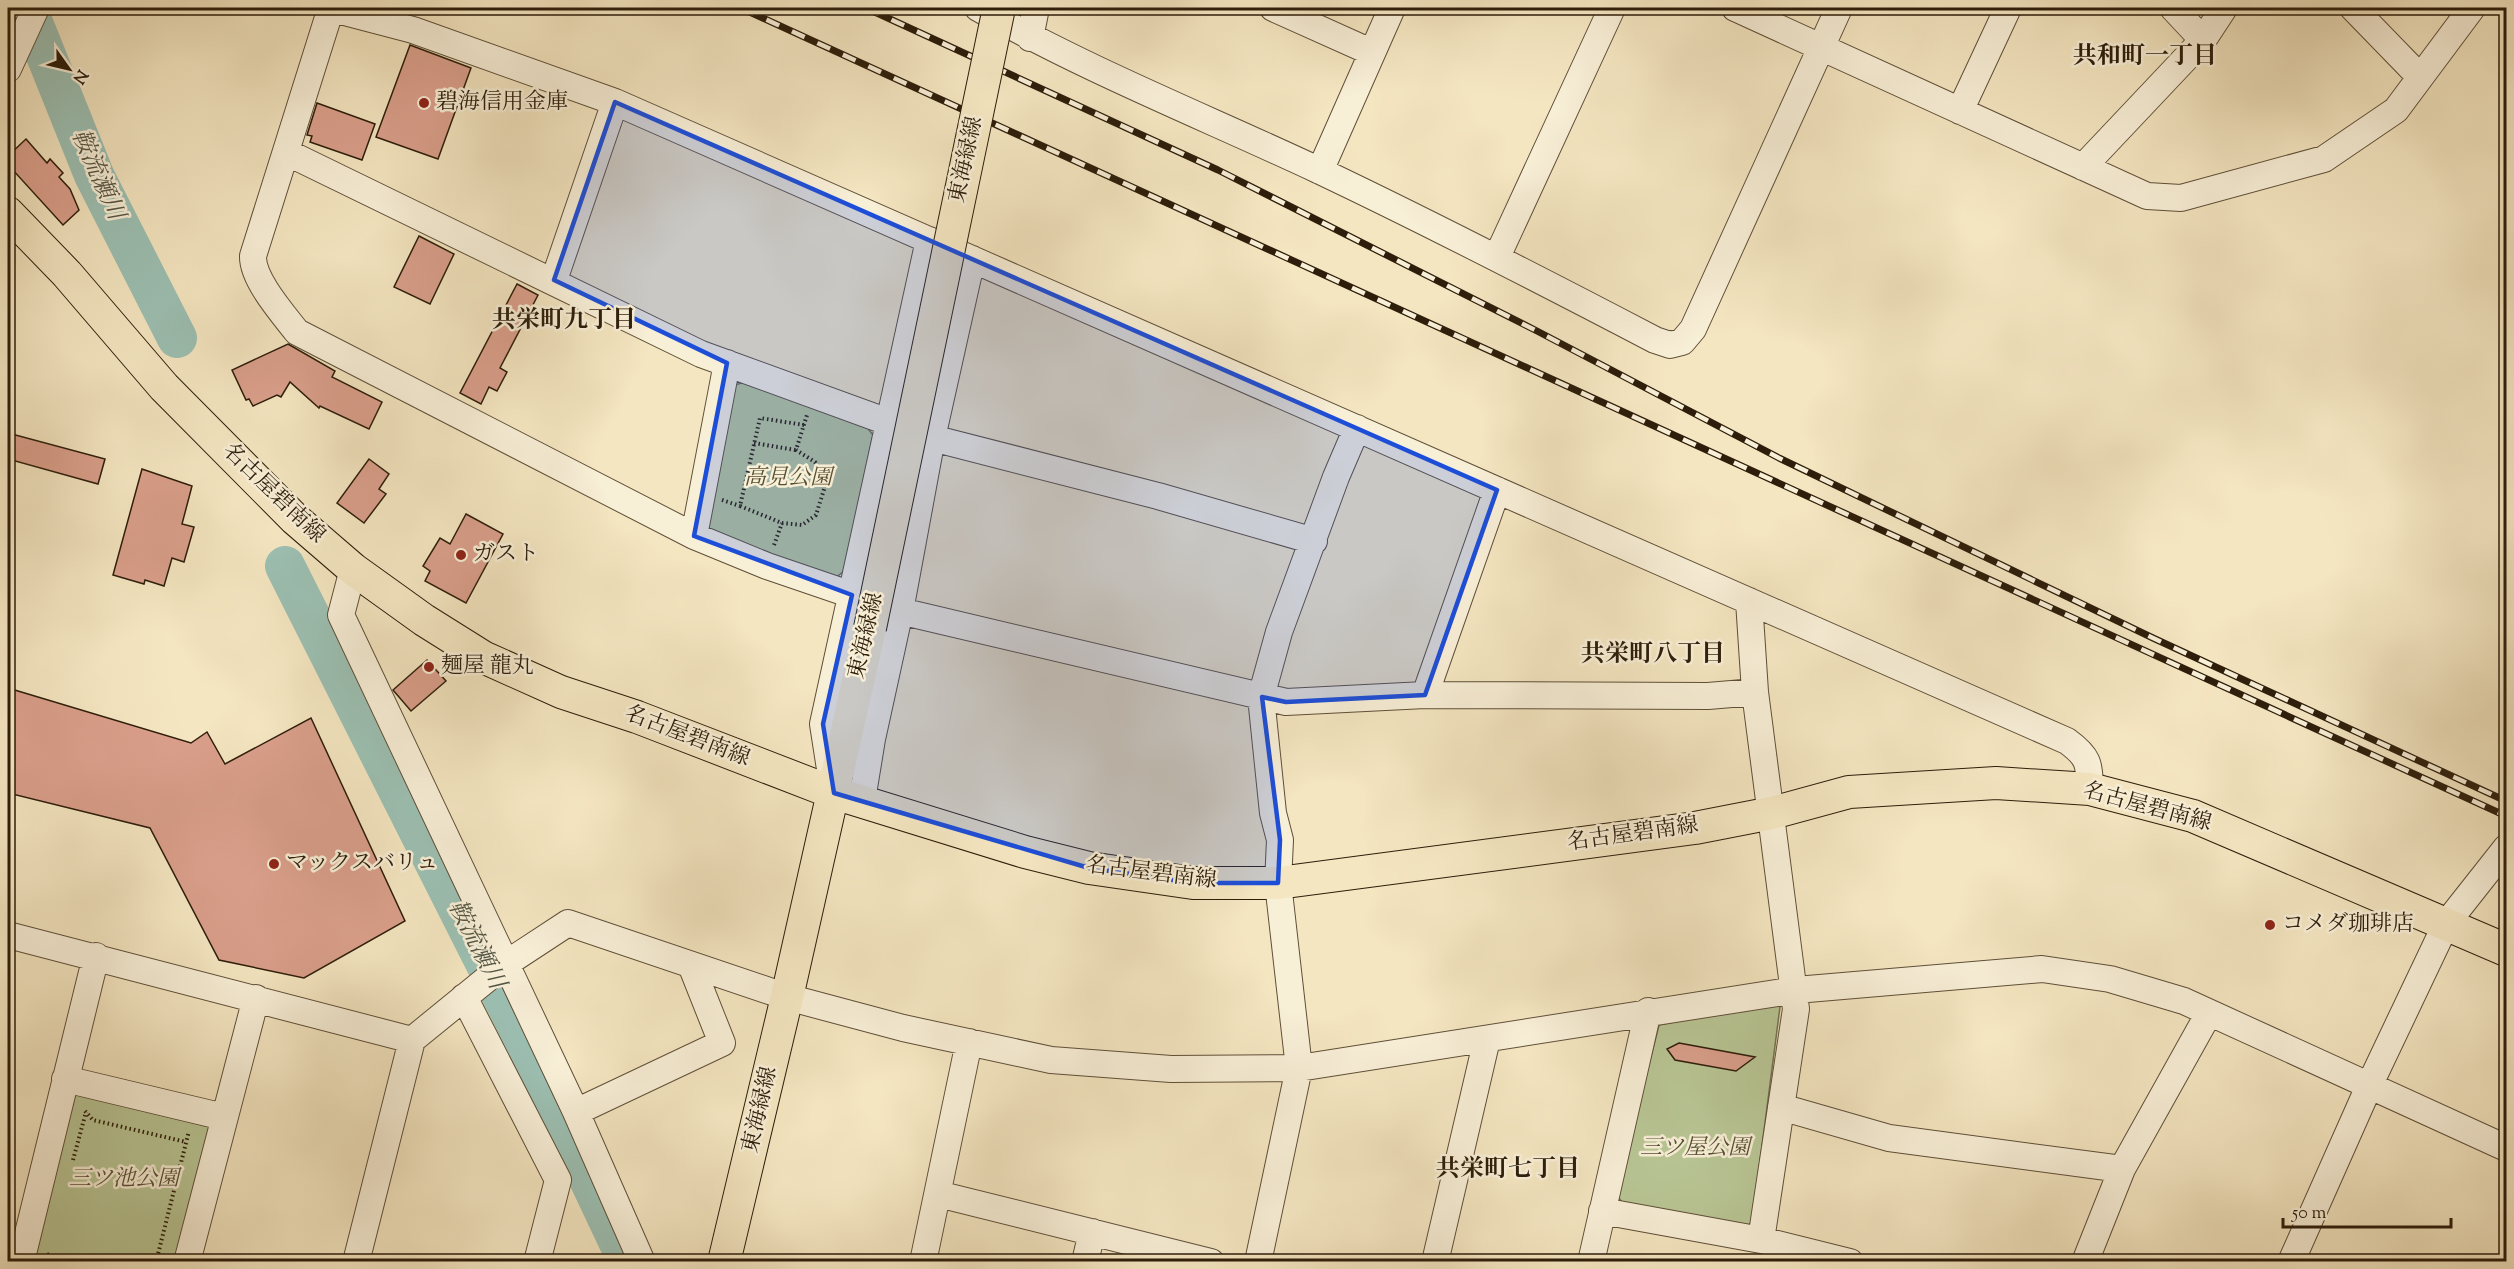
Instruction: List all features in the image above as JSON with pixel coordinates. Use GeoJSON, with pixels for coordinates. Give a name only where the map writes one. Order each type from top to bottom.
{"type":"FeatureCollection","features":[{"type":"Feature","properties":{"kind":"main road","name":"東海緑線"},"geometry":{"type":"LineString","coordinates":[[724,1262],[787,997],[848,796],[870,628],[999,8]]}},
{"type":"Feature","properties":{"kind":"main road","name":"名古屋碧南線"},"geometry":{"type":"LineString","coordinates":[[8,213],[67,274],[164,387],[295,519],[354,569],[424,620],[483,657],[561,692],[637,717],[848,796],[1025,852],[1089,868],[1193,883],[1278,883],[1695,828],[1772,813],[1849,792],[1996,783],[2090,789],[2193,816],[2506,950]]}},
{"type":"Feature","properties":{"kind":"street"},"geometry":{"type":"LineString","coordinates":[[12,58],[36,8]]}},
{"type":"Feature","properties":{"kind":"street"},"geometry":{"type":"LineString","coordinates":[[852,595],[767,566],[694,536],[297,332],[281,312],[253,267],[253,256],[330,8],[413,30],[615,102],[2067,741],[2083,753],[2089,766],[2090,789]]}},
{"type":"Feature","properties":{"kind":"street"},"geometry":{"type":"LineString","coordinates":[[978,8],[1030,38],[1320,171],[1497,257],[1655,340],[1670,345],[1682,342],[1693,328],[1839,8]]}},
{"type":"Feature","properties":{"kind":"street"},"geometry":{"type":"LineString","coordinates":[[1030,38],[1036,8]]}},
{"type":"Feature","properties":{"kind":"street"},"geometry":{"type":"LineString","coordinates":[[1273,8],[1371,52]]}},
{"type":"Feature","properties":{"kind":"street"},"geometry":{"type":"LineString","coordinates":[[1320,171],[1392,8]]}},
{"type":"Feature","properties":{"kind":"street"},"geometry":{"type":"LineString","coordinates":[[1497,257],[1612,8]]}},
{"type":"Feature","properties":{"kind":"street"},"geometry":{"type":"LineString","coordinates":[[1736,8],[1822,45],[2146,196],[2181,198],[2324,159],[2396,110],[2472,8]]}},
{"type":"Feature","properties":{"kind":"street"},"geometry":{"type":"LineString","coordinates":[[1960,111],[2008,8]]}},
{"type":"Feature","properties":{"kind":"street"},"geometry":{"type":"LineString","coordinates":[[2173,8],[2203,40]]}},
{"type":"Feature","properties":{"kind":"street"},"geometry":{"type":"LineString","coordinates":[[2083,166],[2203,40],[2224,8]]}},
{"type":"Feature","properties":{"kind":"street"},"geometry":{"type":"LineString","coordinates":[[2354,8],[2420,77]]}},
{"type":"Feature","properties":{"kind":"street"},"geometry":{"type":"LineString","coordinates":[[554,280],[615,102]]}},
{"type":"Feature","properties":{"kind":"street"},"geometry":{"type":"LineString","coordinates":[[286,152],[554,280],[701,354],[888,424],[932,438],[1158,496],[1314,541]]}},
{"type":"Feature","properties":{"kind":"street"},"geometry":{"type":"LineString","coordinates":[[848,796],[823,724],[929,240]]}},
{"type":"Feature","properties":{"kind":"street"},"geometry":{"type":"LineString","coordinates":[[848,796],[872,740],[900,611],[932,438],[972,259]]}},
{"type":"Feature","properties":{"kind":"street"},"geometry":{"type":"LineString","coordinates":[[694,536],[727,363]]}},
{"type":"Feature","properties":{"kind":"street"},"geometry":{"type":"LineString","coordinates":[[1257,1262],[1299,1068],[1278,883],[1280,840],[1273,813],[1261,697],[1279,632],[1336,477],[1357,428]]}},
{"type":"Feature","properties":{"kind":"street"},"geometry":{"type":"LineString","coordinates":[[1425,695],[1497,490]]}},
{"type":"Feature","properties":{"kind":"street"},"geometry":{"type":"LineString","coordinates":[[354,569],[340,615],[502,967],[576,1112],[642,1262]]}},
{"type":"Feature","properties":{"kind":"street"},"geometry":{"type":"LineString","coordinates":[[1749,601],[1755,692],[1796,990],[1796,1009],[1761,1240]]}},
{"type":"Feature","properties":{"kind":"street"},"geometry":{"type":"LineString","coordinates":[[900,611],[1286,702],[1425,695],[1708,696],[1755,692]]}},
{"type":"Feature","properties":{"kind":"street"},"geometry":{"type":"LineString","coordinates":[[2291,1262],[2370,1084],[2446,924],[2506,848]]}},
{"type":"Feature","properties":{"kind":"street"},"geometry":{"type":"LineString","coordinates":[[356,1262],[412,1040],[502,967],[568,923],[787,997],[903,1028],[1051,1060],[1171,1069],[1299,1068],[1648,1011],[1796,990],[2042,969],[2110,979],[2184,1001],[2506,1148]]}},
{"type":"Feature","properties":{"kind":"street"},"geometry":{"type":"LineString","coordinates":[[8,934],[412,1040]]}},
{"type":"Feature","properties":{"kind":"street"},"geometry":{"type":"LineString","coordinates":[[21,1262],[96,956]]}},
{"type":"Feature","properties":{"kind":"street"},"geometry":{"type":"LineString","coordinates":[[576,1112],[722,1043],[691,965]]}},
{"type":"Feature","properties":{"kind":"street"},"geometry":{"type":"LineString","coordinates":[[468,994],[558,1180],[537,1262]]}},
{"type":"Feature","properties":{"kind":"street"},"geometry":{"type":"LineString","coordinates":[[187,1262],[256,998]]}},
{"type":"Feature","properties":{"kind":"street"},"geometry":{"type":"LineString","coordinates":[[1591,1262],[1648,1011]]}},
{"type":"Feature","properties":{"kind":"street"},"geometry":{"type":"LineString","coordinates":[[2085,1262],[2122,1169],[2209,1013]]}},
{"type":"Feature","properties":{"kind":"street"},"geometry":{"type":"LineString","coordinates":[[1435,1262],[1487,1039]]}},
{"type":"Feature","properties":{"kind":"street"},"geometry":{"type":"LineString","coordinates":[[923,1262],[969,1042]]}},
{"type":"Feature","properties":{"kind":"street"},"geometry":{"type":"LineString","coordinates":[[62,1089],[224,1117]]}},
{"type":"Feature","properties":{"kind":"street"},"geometry":{"type":"LineString","coordinates":[[1781,1107],[1889,1138],[2122,1169]]}},
{"type":"Feature","properties":{"kind":"street"},"geometry":{"type":"LineString","coordinates":[[938,1194],[1211,1262]]}},
{"type":"Feature","properties":{"kind":"street"},"geometry":{"type":"LineString","coordinates":[[1602,1211],[1761,1240],[1850,1262]]}},
{"type":"Feature","properties":{"kind":"street"},"geometry":{"type":"LineString","coordinates":[[1085,1262],[1092,1232]]}},
{"type":"Feature","properties":{"kind":"path"},"geometry":{"type":"LineString","coordinates":[[796,450],[814,395]]}},
{"type":"Feature","properties":{"kind":"path"},"geometry":{"type":"LineString","coordinates":[[754,442],[796,450],[815,462],[827,480],[816,515],[802,525],[782,523],[740,506],[754,442],[760,418],[804,425]]}},
{"type":"Feature","properties":{"kind":"path"},"geometry":{"type":"LineString","coordinates":[[62,1089],[93,1120],[186,1142],[156,1262]]}},
{"type":"Feature","properties":{"kind":"path"},"geometry":{"type":"LineString","coordinates":[[71,1167],[86,1112]]}},
{"type":"Feature","properties":{"kind":"path"},"geometry":{"type":"LineString","coordinates":[[50,1244],[46,1255],[65,1262]]}},
{"type":"Feature","properties":{"kind":"highlighted area"},"geometry":{"type":"Polygon","coordinates":[[[615,102],[1497,490],[1425,695],[1286,702],[1262,697],[1280,840],[1278,883],[1193,883],[1089,868],[834,793],[823,724],[852,595],[694,536],[727,363],[554,280],[615,102]]]}},
{"type":"Feature","properties":{"kind":"green space","name":"高見公園"},"geometry":{"type":"Polygon","coordinates":[[[745,382],[866,426],[873,435],[844,571],[833,580],[713,531],[704,524],[731,386],[745,382]]]}},
{"type":"Feature","properties":{"kind":"green space","name":"三ツ屋公園"},"geometry":{"type":"Polygon","coordinates":[[[1773,1003],[1780,1007],[1752,1223],[1743,1229],[1624,1205],[1616,1194],[1659,1025],[1773,1003]]]}},
{"type":"Feature","properties":{"kind":"green space","name":"三ツ池公園"},"geometry":{"type":"Polygon","coordinates":[[[71,1093],[214,1128],[178,1261],[27,1262],[71,1093]]]}},
{"type":"Feature","properties":{"kind":"building","name":"碧海信用金庫"},"geometry":{"type":"Polygon","coordinates":[[[410,45],[471,68],[438,159],[376,137],[410,45]]]}},
{"type":"Feature","properties":{"kind":"building"},"geometry":{"type":"Polygon","coordinates":[[[317,103],[375,124],[362,160],[310,142],[312,136],[307,135],[317,103]]]}},
{"type":"Feature","properties":{"kind":"building"},"geometry":{"type":"Polygon","coordinates":[[[26,139],[47,163],[50,159],[63,173],[59,177],[70,189],[79,210],[63,225],[11,168],[8,156],[26,139]]]}},
{"type":"Feature","properties":{"kind":"building"},"geometry":{"type":"Polygon","coordinates":[[[419,236],[454,254],[430,304],[394,287],[419,236]]]}},
{"type":"Feature","properties":{"kind":"building"},"geometry":{"type":"Polygon","coordinates":[[[517,284],[538,295],[500,368],[507,372],[497,391],[489,387],[481,404],[460,393],[517,284]]]}},
{"type":"Feature","properties":{"kind":"building"},"geometry":{"type":"Polygon","coordinates":[[[288,344],[335,371],[332,377],[382,402],[369,429],[320,406],[319,408],[290,382],[281,397],[277,395],[253,406],[249,399],[246,400],[232,370],[288,344]]]}},
{"type":"Feature","properties":{"kind":"building"},"geometry":{"type":"Polygon","coordinates":[[[8,433],[105,459],[98,484],[8,459],[8,433]]]}},
{"type":"Feature","properties":{"kind":"building"},"geometry":{"type":"Polygon","coordinates":[[[369,459],[389,474],[379,489],[386,494],[364,523],[337,503],[369,459]]]}},
{"type":"Feature","properties":{"kind":"building"},"geometry":{"type":"Polygon","coordinates":[[[142,469],[192,486],[182,524],[194,527],[184,562],[172,558],[164,586],[145,580],[144,584],[113,575],[142,469]]]}},
{"type":"Feature","properties":{"kind":"building","name":"ガスト"},"geometry":{"type":"Polygon","coordinates":[[[466,514],[503,534],[466,603],[425,581],[430,571],[423,566],[440,538],[450,544],[466,514]]]}},
{"type":"Feature","properties":{"kind":"building"},"geometry":{"type":"Polygon","coordinates":[[[427,660],[446,681],[411,711],[393,690],[427,660]]]}},
{"type":"Feature","properties":{"kind":"building","name":"マックスバリュ"},"geometry":{"type":"Polygon","coordinates":[[[8,688],[191,743],[207,732],[225,764],[311,718],[405,921],[304,978],[219,960],[150,828],[8,793],[8,688]]]}},
{"type":"Feature","properties":{"kind":"building"},"geometry":{"type":"Polygon","coordinates":[[[1679,1043],[1755,1057],[1736,1071],[1675,1060],[1667,1049],[1679,1043]]]}},
{"type":"Feature","properties":{"kind":"waterway","name":"鞍流瀬川"},"geometry":{"type":"LineString","coordinates":[[27,8],[94,175],[177,338]]}},
{"type":"Feature","properties":{"kind":"waterway","name":"鞍流瀬川"},"geometry":{"type":"LineString","coordinates":[[285,566],[510,1012],[628,1262]]}},
{"type":"Feature","properties":{"kind":"railway"},"geometry":{"type":"LineString","coordinates":[[741,8],[2506,816]]}},
{"type":"Feature","properties":{"kind":"railway"},"geometry":{"type":"LineString","coordinates":[[866,8],[1218,170],[1537,331],[1779,458],[2153,638],[2506,801]]}},
{"type":"Feature","properties":{"kind":"place","name":"碧海信用金庫"},"geometry":{"type":"Point","coordinates":[424,103]}},
{"type":"Feature","properties":{"kind":"place","name":"ガスト"},"geometry":{"type":"Point","coordinates":[461,555]}},
{"type":"Feature","properties":{"kind":"place","name":"麺屋 龍丸"},"geometry":{"type":"Point","coordinates":[429,667]}},
{"type":"Feature","properties":{"kind":"place","name":"マックスバリュ"},"geometry":{"type":"Point","coordinates":[274,864]}},
{"type":"Feature","properties":{"kind":"place","name":"コメダ珈琲店"},"geometry":{"type":"Point","coordinates":[2270,925]}},
{"type":"Feature","properties":{"kind":"district","name":"共和町一丁目"},"geometry":{"type":"Point","coordinates":[2145,57]}},
{"type":"Feature","properties":{"kind":"district","name":"共栄町九丁目"},"geometry":{"type":"Point","coordinates":[564,321]}},
{"type":"Feature","properties":{"kind":"district","name":"共栄町八丁目"},"geometry":{"type":"Point","coordinates":[1653,655]}},
{"type":"Feature","properties":{"kind":"district","name":"共栄町七丁目"},"geometry":{"type":"Point","coordinates":[1508,1170]}}]}
